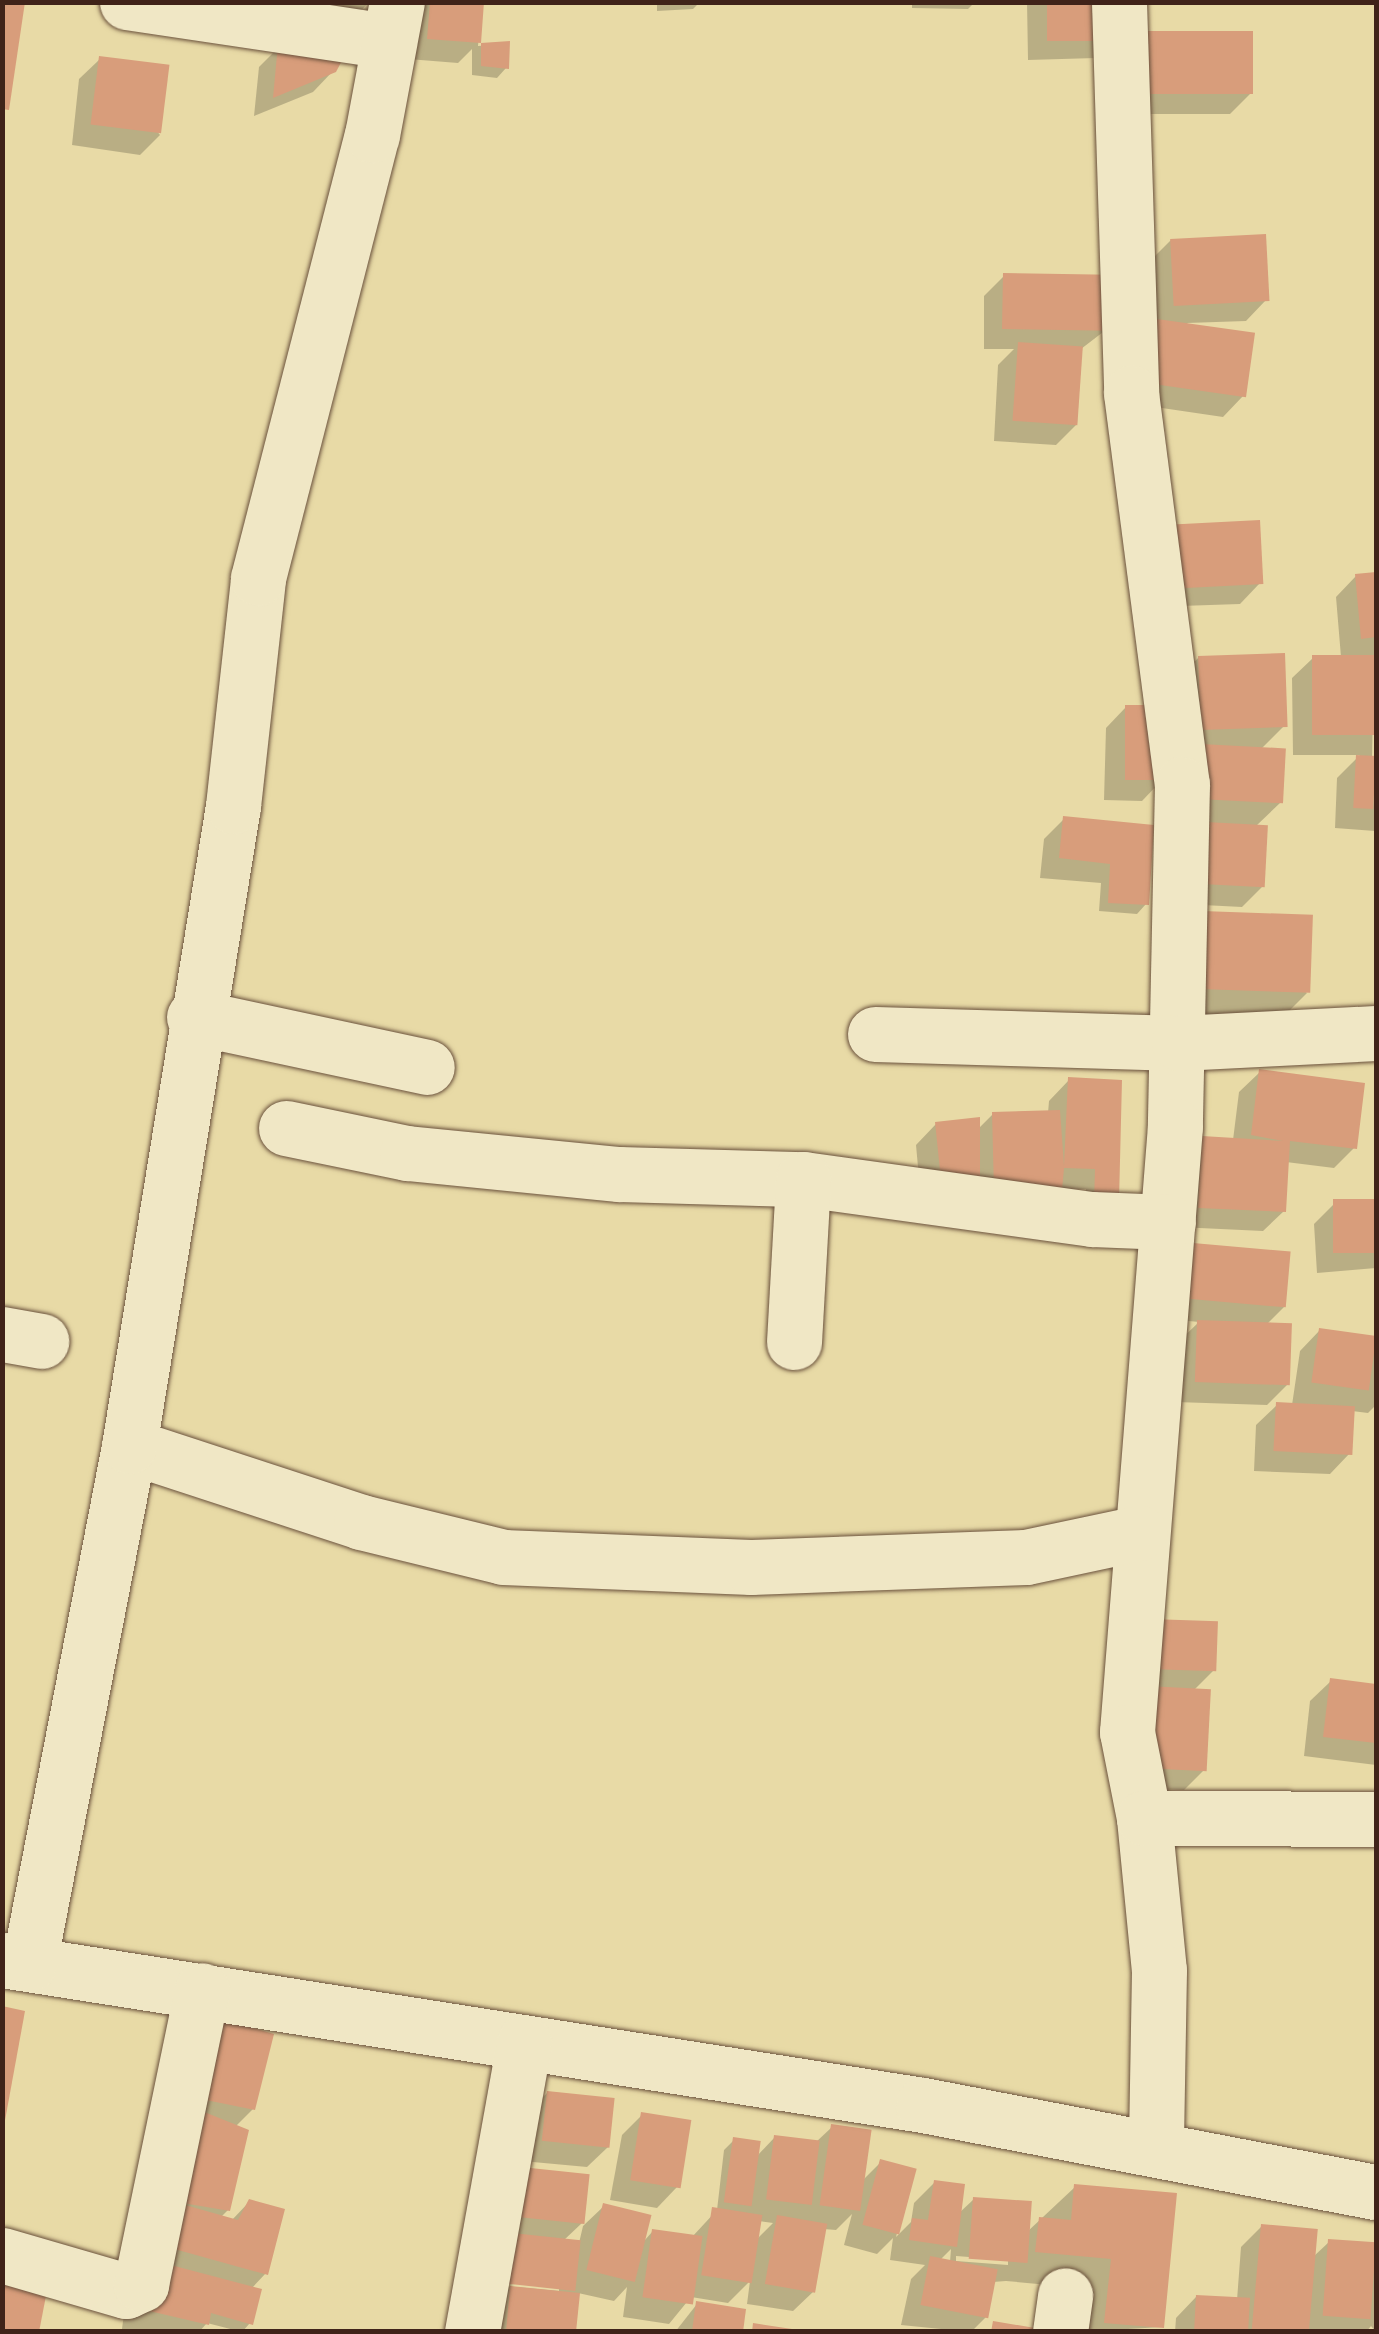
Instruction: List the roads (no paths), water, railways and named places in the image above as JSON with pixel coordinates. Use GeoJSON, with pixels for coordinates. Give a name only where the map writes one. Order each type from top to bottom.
{"type":"FeatureCollection","features":[{"type":"Feature","properties":{"kind":"street"},"geometry":{"type":"LineString","coordinates":[[127,2],[393,22],[372,136],[258,578],[233,806],[194,1017],[130,1446],[16,1962],[1156,2148],[1376,2192]]}},
{"type":"Feature","properties":{"kind":"street"},"geometry":{"type":"LineString","coordinates":[[1118,2],[1131,393],[1142,523],[1182,784],[1179,1042],[1127,1732],[1144,1818],[1162,2026],[1156,2148]]}},
{"type":"Feature","properties":{"kind":"street"},"geometry":{"type":"LineString","coordinates":[[194,1017],[428,1067]]}},
{"type":"Feature","properties":{"kind":"street"},"geometry":{"type":"LineString","coordinates":[[874,1034],[1179,1042],[1376,1033]]}},
{"type":"Feature","properties":{"kind":"street"},"geometry":{"type":"LineString","coordinates":[[286,1128],[407,1154],[600,1172],[804,1178],[1092,1219],[1168,1222]]}},
{"type":"Feature","properties":{"kind":"street"},"geometry":{"type":"LineString","coordinates":[[794,1342],[804,1178]]}},
{"type":"Feature","properties":{"kind":"street"},"geometry":{"type":"LineString","coordinates":[[130,1446],[361,1522],[504,1557],[751,1566],[947,1560],[1026,1557],[1139,1533]]}},
{"type":"Feature","properties":{"kind":"street"},"geometry":{"type":"LineString","coordinates":[[1144,1818],[1376,1819]]}},
{"type":"Feature","properties":{"kind":"street"},"geometry":{"type":"LineString","coordinates":[[2,2255],[126,2291],[140,2284],[202,1990]]}},
{"type":"Feature","properties":{"kind":"street"},"geometry":{"type":"LineString","coordinates":[[472,2332],[524,2042]]}}]}
